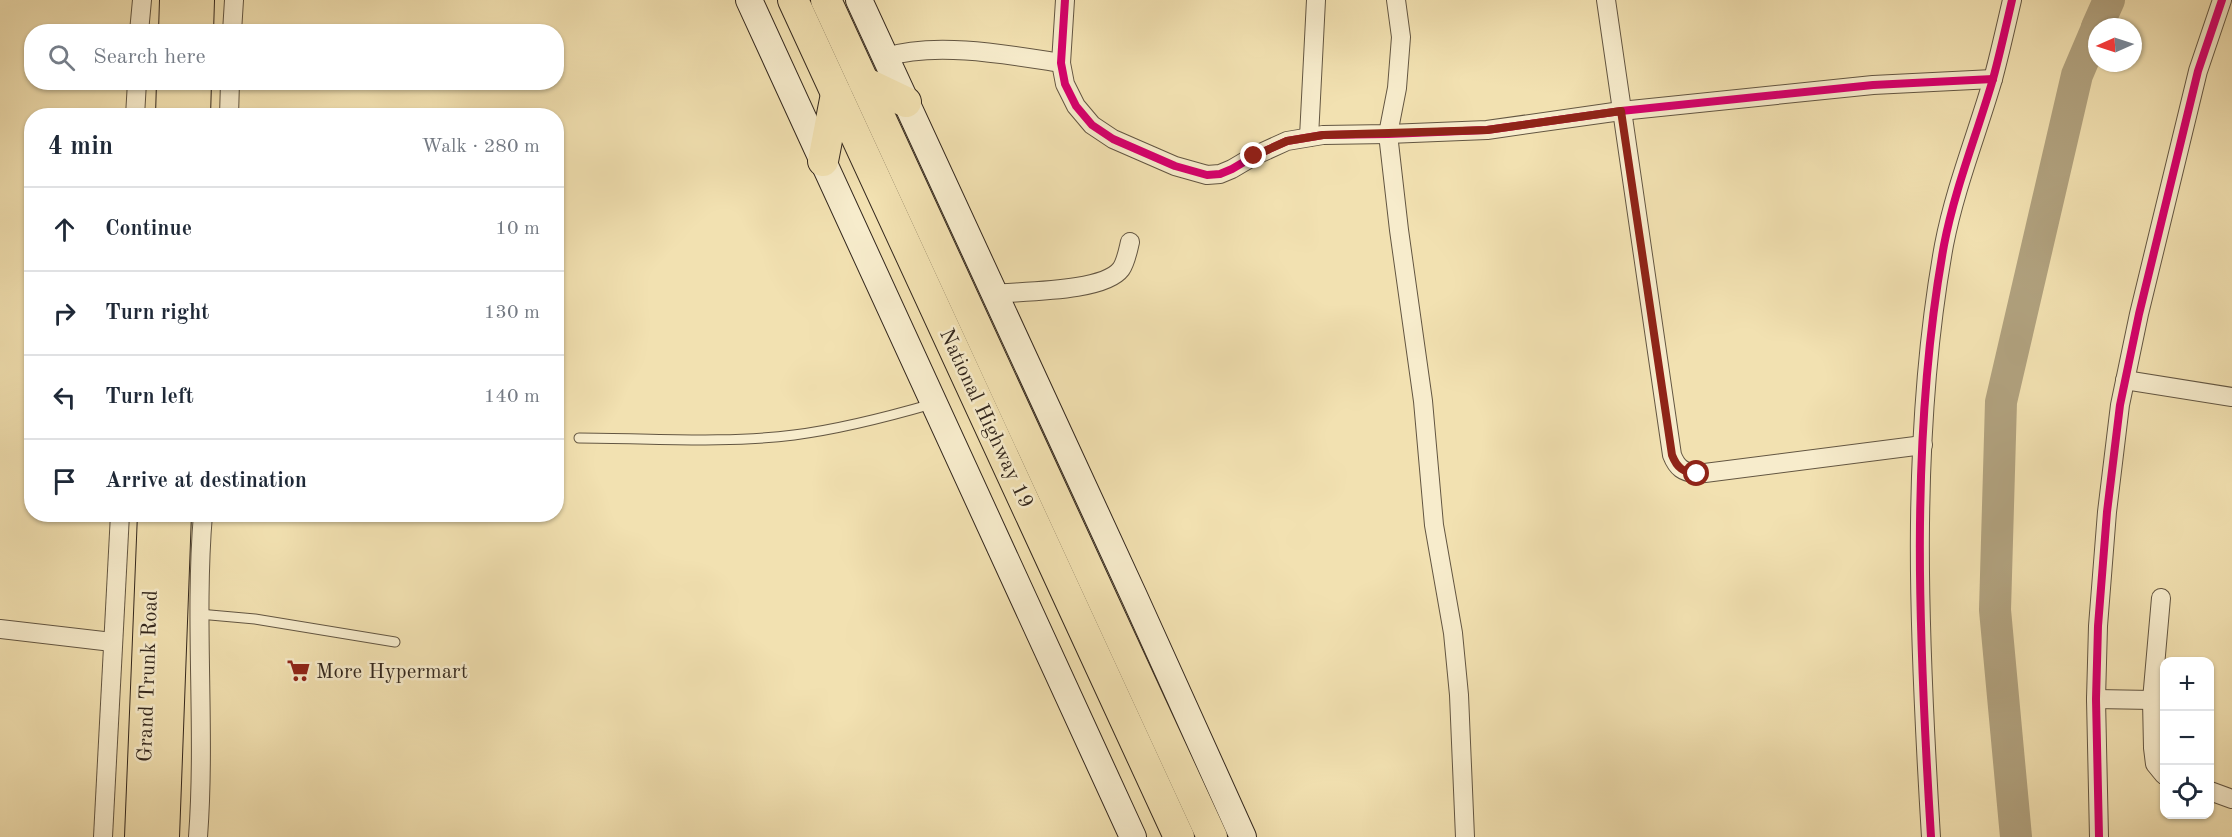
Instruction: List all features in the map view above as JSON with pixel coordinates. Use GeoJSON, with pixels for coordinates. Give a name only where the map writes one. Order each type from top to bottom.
{"type":"FeatureCollection","features":[{"type":"Feature","properties":{"kind":"highway"},"geometry":{"type":"LineString","coordinates":[[174,24],[175,0]]}},
{"type":"Feature","properties":{"kind":"highway"},"geometry":{"type":"LineString","coordinates":[[198,24],[199,0]]}},
{"type":"Feature","properties":{"kind":"highway","name":"National Highway 19"},"geometry":{"type":"LineString","coordinates":[[794,0],[1179,837]]}},
{"type":"Feature","properties":{"kind":"highway"},"geometry":{"type":"LineString","coordinates":[[826,0],[1212,837]]}},
{"type":"Feature","properties":{"kind":"highway"},"geometry":{"type":"LineString","coordinates":[[864,82],[906,102]]}},
{"type":"Feature","properties":{"kind":"highway"},"geometry":{"type":"LineString","coordinates":[[171,108],[172,90]]}},
{"type":"Feature","properties":{"kind":"highway"},"geometry":{"type":"LineString","coordinates":[[195,108],[196,90]]}},
{"type":"Feature","properties":{"kind":"highway"},"geometry":{"type":"LineString","coordinates":[[822,161],[836,94]]}},
{"type":"Feature","properties":{"kind":"highway","name":"Grand Trunk Road"},"geometry":{"type":"LineString","coordinates":[[140,837],[153,522]]}},
{"type":"Feature","properties":{"kind":"highway","name":"Grand Trunk Road"},"geometry":{"type":"LineString","coordinates":[[164,837],[176,522]]}},
{"type":"Feature","properties":{"kind":"main road"},"geometry":{"type":"LineString","coordinates":[[749,0],[1133,837]]}},
{"type":"Feature","properties":{"kind":"main road"},"geometry":{"type":"LineString","coordinates":[[859,0],[1243,837]]}},
{"type":"Feature","properties":{"kind":"street"},"geometry":{"type":"LineString","coordinates":[[140,24],[142,0]]}},
{"type":"Feature","properties":{"kind":"street"},"geometry":{"type":"LineString","coordinates":[[232,24],[234,0]]}},
{"type":"Feature","properties":{"kind":"street"},"geometry":{"type":"LineString","coordinates":[[1065,0],[1061,63],[1065,84],[1076,106],[1092,125],[1113,139],[1175,166],[1207,175],[1220,174],[1287,141],[1323,135],[1487,130],[1621,111],[1873,85],[1993,79]]}},
{"type":"Feature","properties":{"kind":"street"},"geometry":{"type":"LineString","coordinates":[[1309,137],[1316,0]]}},
{"type":"Feature","properties":{"kind":"street"},"geometry":{"type":"LineString","coordinates":[[1396,0],[1401,37],[1396,88],[1388,134],[1423,401],[1434,525],[1460,695],[1465,837]]}},
{"type":"Feature","properties":{"kind":"street"},"geometry":{"type":"LineString","coordinates":[[1606,0],[1671,449],[1676,465],[1685,472],[1697,474],[1923,445]]}},
{"type":"Feature","properties":{"kind":"street"},"geometry":{"type":"LineString","coordinates":[[1931,837],[1920,641],[1923,445],[1932,326],[1945,243],[1966,162],[1993,79],[2012,0]]}},
{"type":"Feature","properties":{"kind":"street"},"geometry":{"type":"LineString","coordinates":[[2099,837],[2096,699],[2098,626],[2107,512],[2124,380],[2198,71],[2222,0]]}},
{"type":"Feature","properties":{"kind":"street"},"geometry":{"type":"LineString","coordinates":[[886,57],[897,53],[966,51],[1061,63]]}},
{"type":"Feature","properties":{"kind":"street"},"geometry":{"type":"LineString","coordinates":[[135,108],[137,90]]}},
{"type":"Feature","properties":{"kind":"street"},"geometry":{"type":"LineString","coordinates":[[229,108],[230,90]]}},
{"type":"Feature","properties":{"kind":"street"},"geometry":{"type":"LineString","coordinates":[[993,294],[1091,285],[1110,279],[1122,268],[1130,242]]}},
{"type":"Feature","properties":{"kind":"street"},"geometry":{"type":"LineString","coordinates":[[2124,380],[2232,397]]}},
{"type":"Feature","properties":{"kind":"street"},"geometry":{"type":"LineString","coordinates":[[103,837],[120,522]]}},
{"type":"Feature","properties":{"kind":"street"},"geometry":{"type":"LineString","coordinates":[[198,837],[201,720],[199,614],[202,522]]}},
{"type":"Feature","properties":{"kind":"street"},"geometry":{"type":"LineString","coordinates":[[2160,770],[2155,764],[2153,748],[2152,700],[2161,598]]}},
{"type":"Feature","properties":{"kind":"street"},"geometry":{"type":"LineString","coordinates":[[0,629],[112,642]]}},
{"type":"Feature","properties":{"kind":"street"},"geometry":{"type":"LineString","coordinates":[[2096,699],[2152,700]]}},
{"type":"Feature","properties":{"kind":"street"},"geometry":{"type":"LineString","coordinates":[[2214,792],[2232,799]]}},
{"type":"Feature","properties":{"kind":"lane"},"geometry":{"type":"LineString","coordinates":[[579,438],[728,438],[793,435],[854,425],[935,404]]}},
{"type":"Feature","properties":{"kind":"lane"},"geometry":{"type":"LineString","coordinates":[[199,614],[255,619],[395,642]]}},
{"type":"Feature","properties":{"kind":"waterway"},"geometry":{"type":"LineString","coordinates":[[2101,18],[2109,0]]}},
{"type":"Feature","properties":{"kind":"waterway"},"geometry":{"type":"LineString","coordinates":[[2016,837],[1995,610],[2001,402],[2077,75],[2088,49]]}},
{"type":"Feature","properties":{"kind":"cycle path"},"geometry":{"type":"LineString","coordinates":[[1065,0],[1061,63],[1065,84],[1076,106],[1092,125],[1113,139],[1175,166],[1207,175],[1220,174],[1232,169],[1287,141],[1323,135],[1487,130],[1621,111],[1873,85],[1993,79]]}},
{"type":"Feature","properties":{"kind":"cycle path"},"geometry":{"type":"LineString","coordinates":[[1931,837],[1923,689],[1920,540],[1921,466],[1933,318],[1949,224],[1993,79],[2012,0]]}},
{"type":"Feature","properties":{"kind":"cycle path"},"geometry":{"type":"LineString","coordinates":[[2099,837],[2096,699],[2098,626],[2107,512],[2120,405],[2139,314],[2198,71],[2222,0]]}},
{"type":"Feature","properties":{"kind":"place","name":"More Hypermart"},"geometry":{"type":"Point","coordinates":[298,671]}},
{"type":"Feature","properties":{"kind":"route"},"geometry":{"type":"LineString","coordinates":[[1254,156],[1287,141],[1323,135],[1487,130],[1621,111],[1672,455],[1676,465],[1685,472],[1697,474]]}}]}
